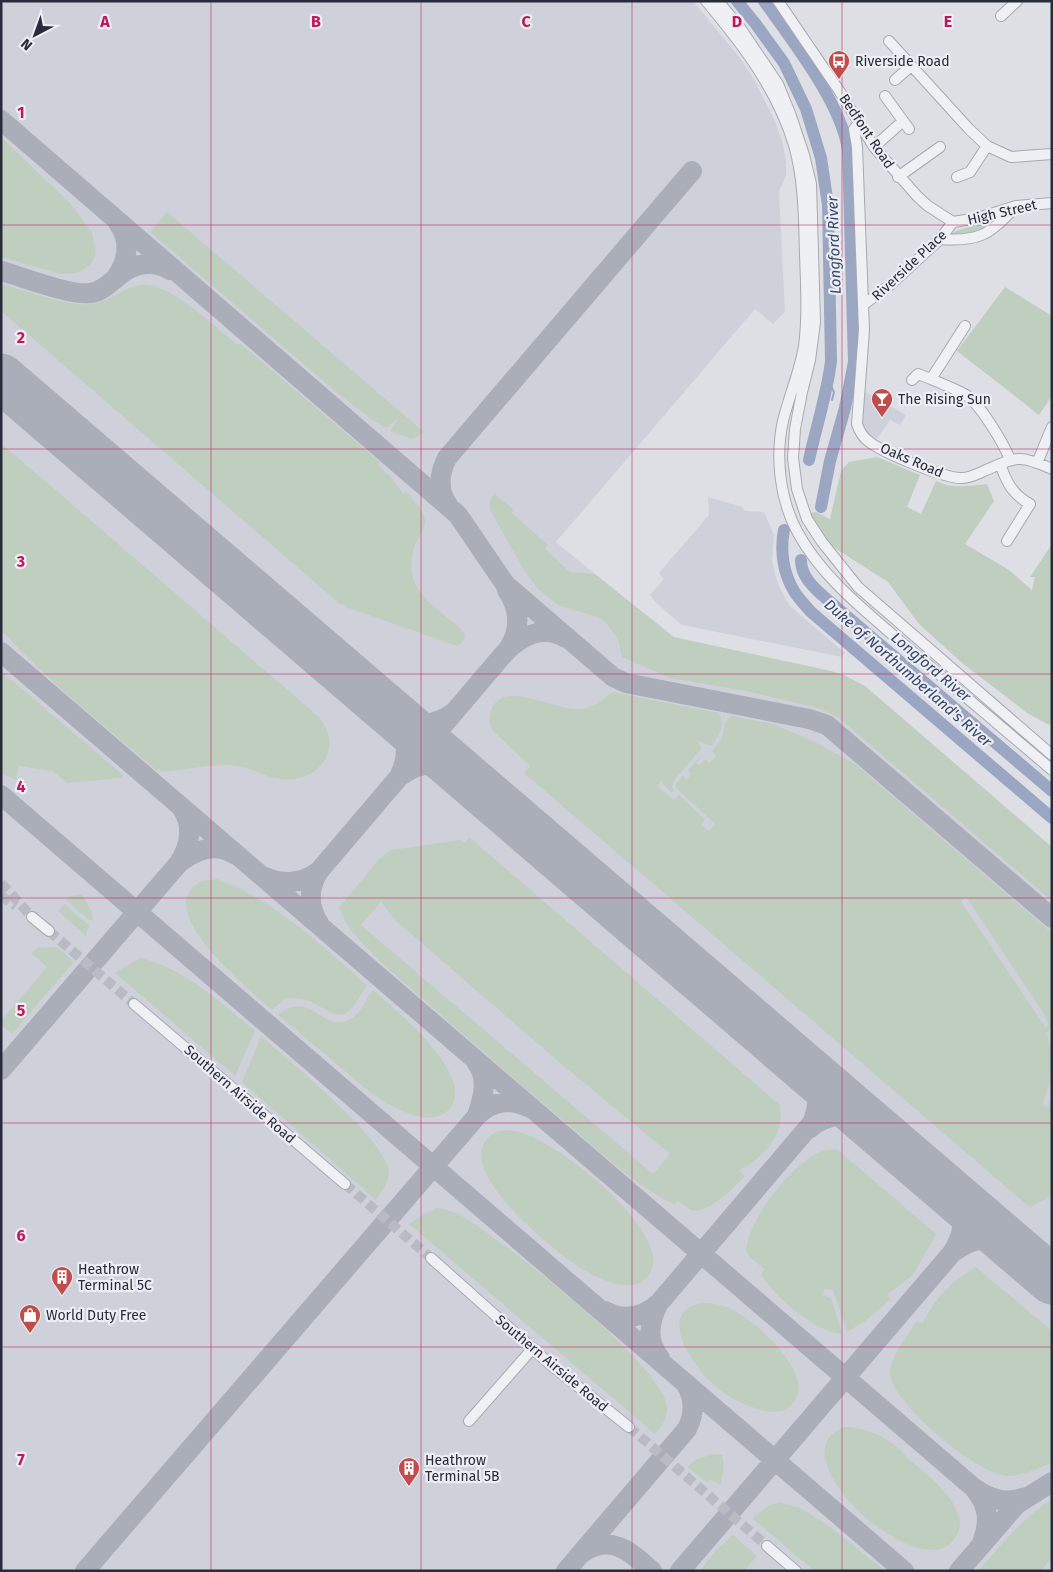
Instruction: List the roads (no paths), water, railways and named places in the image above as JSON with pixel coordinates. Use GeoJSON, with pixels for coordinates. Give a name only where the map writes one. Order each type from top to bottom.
{"type":"FeatureCollection","features":[{"type":"Feature","properties":{"kind":"street"},"geometry":{"type":"LineString","coordinates":[[706,1],[753,60],[770,90],[784,118],[794,146],[802,183],[806,323],[803,348],[783,424],[780,461],[787,507],[798,533],[824,570],[851,597],[948,683],[1052,770]]}},
{"type":"Feature","properties":{"kind":"street"},"geometry":{"type":"LineString","coordinates":[[718,1],[741,29],[778,84],[792,116],[804,155],[810,184],[815,322],[810,360],[795,429],[793,458],[796,489],[807,519],[822,542],[858,587],[1052,755]]}},
{"type":"Feature","properties":{"kind":"street","name":"Bedfont Road"},"geometry":{"type":"LineString","coordinates":[[778,1],[840,92],[858,124],[874,147],[898,177],[928,206],[953,222]]}},
{"type":"Feature","properties":{"kind":"street"},"geometry":{"type":"LineString","coordinates":[[1001,16],[1017,1]]}},
{"type":"Feature","properties":{"kind":"street"},"geometry":{"type":"LineString","coordinates":[[889,41],[910,66],[987,146],[1011,157],[1052,154]]}},
{"type":"Feature","properties":{"kind":"street"},"geometry":{"type":"LineString","coordinates":[[895,80],[910,66]]}},
{"type":"Feature","properties":{"kind":"street"},"geometry":{"type":"LineString","coordinates":[[874,147],[906,125],[885,96]]}},
{"type":"Feature","properties":{"kind":"street"},"geometry":{"type":"LineString","coordinates":[[858,124],[854,129],[863,305]]}},
{"type":"Feature","properties":{"kind":"street"},"geometry":{"type":"LineString","coordinates":[[957,177],[970,172],[987,146]]}},
{"type":"Feature","properties":{"kind":"street"},"geometry":{"type":"LineString","coordinates":[[898,177],[940,148]]}},
{"type":"Feature","properties":{"kind":"street","name":"High Street"},"geometry":{"type":"LineString","coordinates":[[953,222],[978,218],[1016,206],[1052,203]]}},
{"type":"Feature","properties":{"kind":"street"},"geometry":{"type":"LineString","coordinates":[[940,239],[966,240],[986,234],[1016,206]]}},
{"type":"Feature","properties":{"kind":"street","name":"Riverside Place"},"geometry":{"type":"LineString","coordinates":[[863,305],[890,286],[940,239],[953,222]]}},
{"type":"Feature","properties":{"kind":"street","name":"Oaks Road"},"geometry":{"type":"LineString","coordinates":[[863,305],[864,330],[857,424],[860,432],[869,442],[896,456],[942,475],[961,478],[971,476],[1005,462]]}},
{"type":"Feature","properties":{"kind":"street"},"geometry":{"type":"LineString","coordinates":[[931,379],[965,326]]}},
{"type":"Feature","properties":{"kind":"street"},"geometry":{"type":"LineString","coordinates":[[912,380],[918,374],[966,396],[977,406],[1006,449],[1005,462],[1010,488],[1034,506],[1007,541]]}},
{"type":"Feature","properties":{"kind":"street"},"geometry":{"type":"LineString","coordinates":[[1037,463],[1052,427]]}},
{"type":"Feature","properties":{"kind":"street"},"geometry":{"type":"LineString","coordinates":[[1005,462],[1023,459],[1052,469]]}},
{"type":"Feature","properties":{"kind":"street"},"geometry":{"type":"LineString","coordinates":[[32,917],[48,931]]}},
{"type":"Feature","properties":{"kind":"street","name":"Southern Airside Road"},"geometry":{"type":"LineString","coordinates":[[134,1004],[345,1184]]}},
{"type":"Feature","properties":{"kind":"street","name":"Southern Airside Road"},"geometry":{"type":"LineString","coordinates":[[431,1258],[533,1348],[629,1427]]}},
{"type":"Feature","properties":{"kind":"street"},"geometry":{"type":"LineString","coordinates":[[469,1421],[533,1348]]}},
{"type":"Feature","properties":{"kind":"street"},"geometry":{"type":"LineString","coordinates":[[767,1546],[796,1571]]}},
{"type":"Feature","properties":{"kind":"waterway","name":"Duke of Northumberland's River"},"geometry":{"type":"LineString","coordinates":[[737,1],[784,63],[806,109],[821,158],[828,205],[831,361],[809,460]]}},
{"type":"Feature","properties":{"kind":"waterway","name":"Longford River"},"geometry":{"type":"LineString","coordinates":[[764,1],[826,92],[844,131],[848,150],[854,362],[821,507]]}},
{"type":"Feature","properties":{"kind":"waterway"},"geometry":{"type":"LineString","coordinates":[[829,382],[834,392],[832,400]]}},
{"type":"Feature","properties":{"kind":"waterway","name":"Duke of Northumberland's River"},"geometry":{"type":"LineString","coordinates":[[784,530],[782,545],[787,577],[796,594],[811,612],[1052,818]]}},
{"type":"Feature","properties":{"kind":"waterway","name":"Longford River"},"geometry":{"type":"LineString","coordinates":[[801,560],[805,575],[822,595],[1052,791]]}},
{"type":"Feature","properties":{"kind":"tunnel"},"geometry":{"type":"LineString","coordinates":[[1,883],[32,917]]}},
{"type":"Feature","properties":{"kind":"tunnel"},"geometry":{"type":"LineString","coordinates":[[1,896],[16,906]]}},
{"type":"Feature","properties":{"kind":"tunnel"},"geometry":{"type":"LineString","coordinates":[[49,931],[134,1004]]}},
{"type":"Feature","properties":{"kind":"tunnel"},"geometry":{"type":"LineString","coordinates":[[345,1184],[431,1258]]}},
{"type":"Feature","properties":{"kind":"tunnel"},"geometry":{"type":"LineString","coordinates":[[629,1427],[767,1546]]}},
{"type":"Feature","properties":{"kind":"place","name":"Riverside Road"},"geometry":{"type":"Point","coordinates":[839,80]}},
{"type":"Feature","properties":{"kind":"place","name":"The Rising Sun"},"geometry":{"type":"Point","coordinates":[882,418]}},
{"type":"Feature","properties":{"kind":"place","name":"Heathrow Terminal 5C"},"geometry":{"type":"Point","coordinates":[62,1296]}},
{"type":"Feature","properties":{"kind":"place","name":"World Duty Free"},"geometry":{"type":"Point","coordinates":[30,1334]}},
{"type":"Feature","properties":{"kind":"place","name":"Heathrow Terminal 5B"},"geometry":{"type":"Point","coordinates":[409,1487]}}]}
